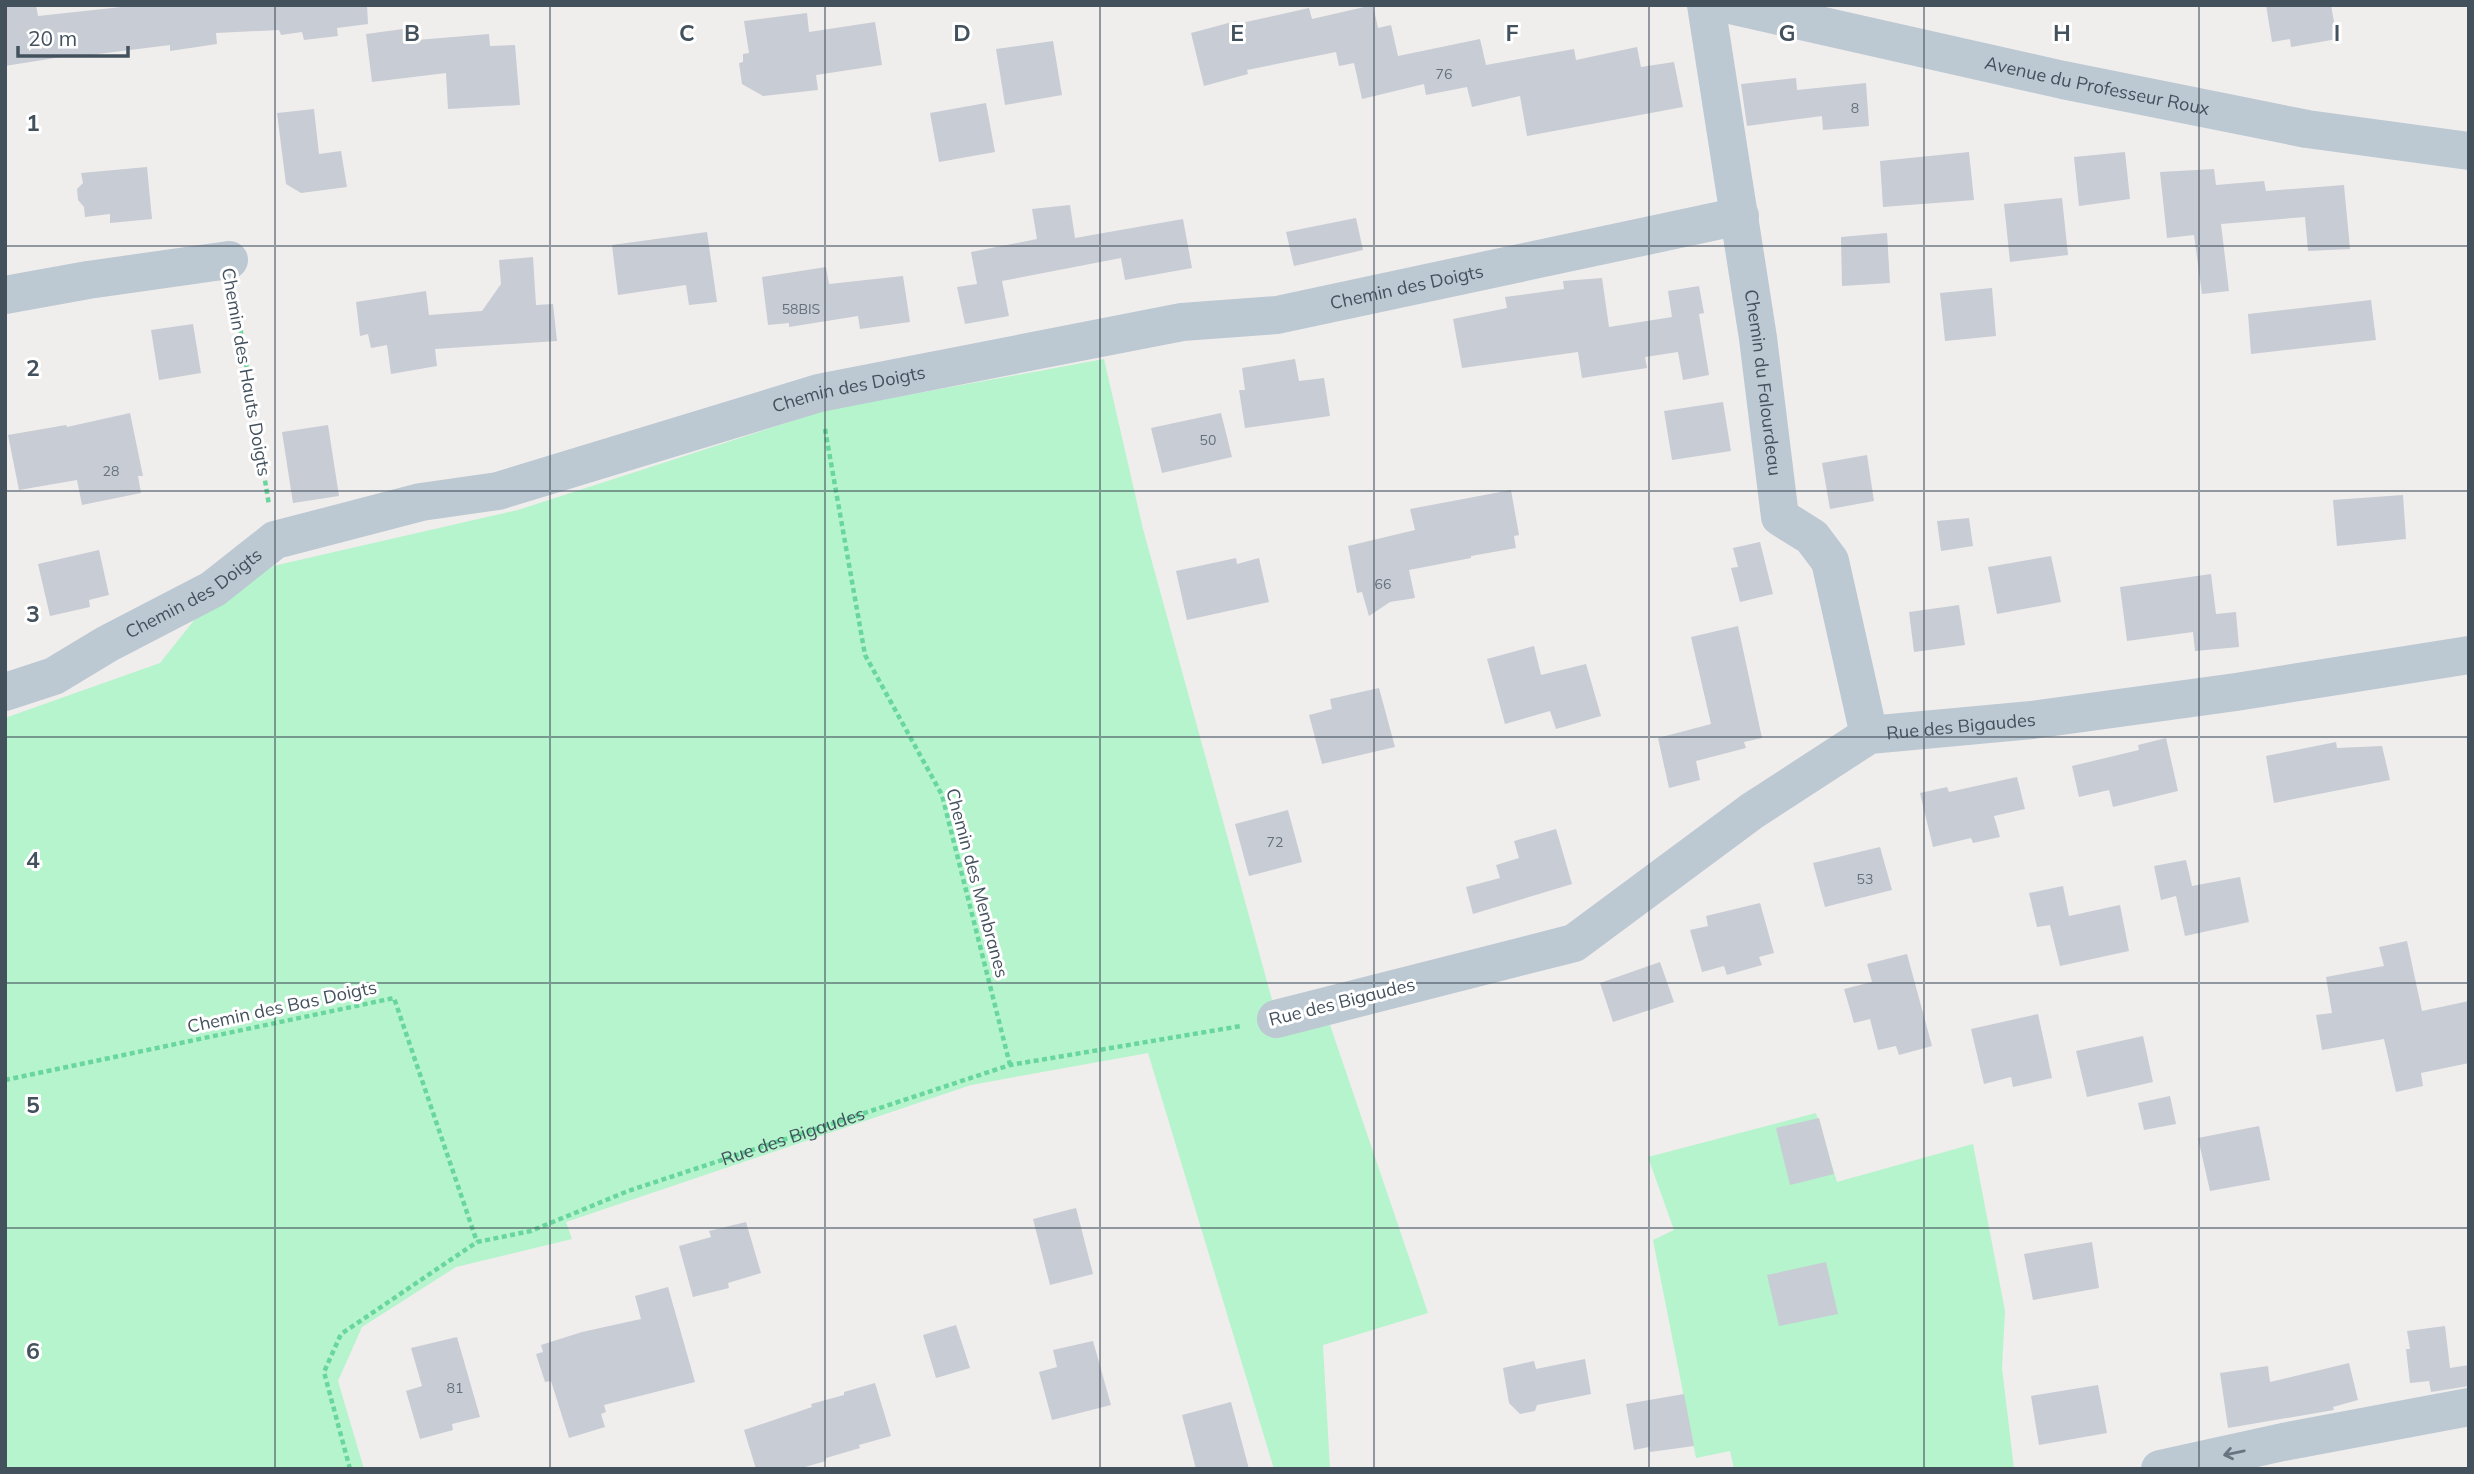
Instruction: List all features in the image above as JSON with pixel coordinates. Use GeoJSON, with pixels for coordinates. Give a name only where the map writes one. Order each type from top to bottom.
{"type":"FeatureCollection","features":[{"type":"Feature","properties":{"kind":"street","name":"Chemin du Falourdeau"},"geometry":{"type":"LineString","coordinates":[[1706,5],[1758,338],[1780,517],[1812,537],[1830,561],[1869,735]]}},
{"type":"Feature","properties":{"kind":"street","name":"Avenue du Professeur Roux"},"geometry":{"type":"LineString","coordinates":[[1730,5],[2063,80],[2307,130],[2469,151]]}},
{"type":"Feature","properties":{"kind":"street","name":"Chemin des Doigts"},"geometry":{"type":"LineString","coordinates":[[5,692],[54,676],[107,644],[213,589],[275,540],[421,502],[498,491],[819,393],[1181,322],[1277,315],[1740,216]]}},
{"type":"Feature","properties":{"kind":"street","name":"Chemin des Hauts Doigts"},"geometry":{"type":"LineString","coordinates":[[5,295],[229,260]]}},
{"type":"Feature","properties":{"kind":"street","name":"Rue des Bigaudes"},"geometry":{"type":"LineString","coordinates":[[1276,1020],[1574,943],[1752,811],[1869,735],[2032,720],[2236,692],[2469,655]]}},
{"type":"Feature","properties":{"kind":"street"},"geometry":{"type":"LineString","coordinates":[[2289,1460],[2469,1407]]}},
{"type":"Feature","properties":{"kind":"street"},"geometry":{"type":"LineString","coordinates":[[2160,1469],[2289,1460],[2469,1426]]}},
{"type":"Feature","properties":{"kind":"path","name":"Chemin des Hauts Doigts"},"geometry":{"type":"LineString","coordinates":[[229,260],[275,540]]}},
{"type":"Feature","properties":{"kind":"path","name":"Chemin des Menbranes"},"geometry":{"type":"LineString","coordinates":[[819,393],[865,654],[942,795],[1010,1065]]}},
{"type":"Feature","properties":{"kind":"path","name":"Chemin des Bas Doigts"},"geometry":{"type":"LineString","coordinates":[[5,1080],[394,998],[477,1242]]}},
{"type":"Feature","properties":{"kind":"path","name":"Rue des Bigaudes"},"geometry":{"type":"LineString","coordinates":[[350,1469],[324,1372],[341,1334],[477,1242],[531,1231],[628,1191],[1010,1065],[1276,1020]]}},
{"type":"Feature","properties":{"kind":"green space"},"geometry":{"type":"Polygon","coordinates":[[[1104,359],[1143,529],[1277,1018],[1329,1022],[1428,1313],[1323,1345],[1330,1469],[1274,1469],[1148,1053],[971,1085],[566,1222],[572,1239],[456,1267],[362,1327],[338,1381],[364,1469],[5,1469],[5,718],[160,663],[207,604],[273,566],[518,510],[826,410],[1104,359]]]}},
{"type":"Feature","properties":{"kind":"green space"},"geometry":{"type":"Polygon","coordinates":[[[1816,1113],[1837,1182],[1973,1144],[2005,1311],[2002,1368],[2014,1469],[1734,1469],[1730,1451],[1696,1458],[1653,1240],[1674,1230],[1648,1157],[1816,1113]]]}},
{"type":"Feature","properties":{"kind":"building"},"geometry":{"type":"Polygon","coordinates":[[[5,5],[36,5],[38,16],[140,5],[367,5],[368,24],[337,28],[338,36],[304,40],[302,32],[281,35],[279,30],[216,33],[217,44],[170,51],[170,45],[74,55],[5,66],[5,5]]]}},
{"type":"Feature","properties":{"kind":"building"},"geometry":{"type":"Polygon","coordinates":[[[1373,5],[1378,28],[1391,25],[1398,56],[1480,39],[1486,65],[1574,49],[1576,60],[1637,47],[1641,67],[1674,62],[1683,107],[1527,136],[1520,96],[1472,107],[1467,87],[1426,95],[1424,84],[1362,99],[1354,63],[1339,66],[1336,52],[1247,70],[1248,74],[1204,86],[1191,33],[1236,21],[1237,24],[1309,8],[1312,19],[1373,5]]]}},
{"type":"Feature","properties":{"kind":"building"},"geometry":{"type":"Polygon","coordinates":[[[2266,5],[2331,5],[2337,39],[2291,47],[2290,39],[2272,42],[2266,5]]]}},
{"type":"Feature","properties":{"kind":"building"},"geometry":{"type":"Polygon","coordinates":[[[807,13],[809,32],[875,22],[882,65],[816,75],[818,90],[763,96],[742,84],[739,63],[743,62],[743,54],[749,53],[744,21],[807,13]]]}},
{"type":"Feature","properties":{"kind":"building"},"geometry":{"type":"Polygon","coordinates":[[[403,29],[405,41],[489,34],[490,46],[515,45],[520,105],[448,109],[446,73],[372,82],[366,34],[403,29]]]}},
{"type":"Feature","properties":{"kind":"building"},"geometry":{"type":"Polygon","coordinates":[[[1053,41],[1062,95],[1005,105],[996,49],[1053,41]]]}},
{"type":"Feature","properties":{"kind":"building"},"geometry":{"type":"Polygon","coordinates":[[[1796,78],[1797,90],[1866,83],[1869,126],[1823,130],[1822,116],[1747,126],[1741,84],[1796,78]]]}},
{"type":"Feature","properties":{"kind":"building"},"geometry":{"type":"Polygon","coordinates":[[[986,103],[995,152],[939,162],[930,113],[986,103]]]}},
{"type":"Feature","properties":{"kind":"building"},"geometry":{"type":"Polygon","coordinates":[[[314,109],[319,154],[341,151],[347,187],[301,193],[286,184],[277,113],[314,109]]]}},
{"type":"Feature","properties":{"kind":"building"},"geometry":{"type":"Polygon","coordinates":[[[1969,152],[1974,200],[1883,207],[1880,161],[1969,152]]]}},
{"type":"Feature","properties":{"kind":"building"},"geometry":{"type":"Polygon","coordinates":[[[2125,152],[2130,199],[2079,206],[2074,157],[2125,152]]]}},
{"type":"Feature","properties":{"kind":"building"},"geometry":{"type":"Polygon","coordinates":[[[147,167],[152,219],[110,223],[110,214],[85,217],[77,189],[83,183],[81,173],[147,167]]]}},
{"type":"Feature","properties":{"kind":"building"},"geometry":{"type":"Polygon","coordinates":[[[2214,169],[2216,185],[2264,181],[2266,191],[2344,185],[2350,249],[2308,251],[2305,217],[2221,224],[2229,291],[2202,294],[2194,235],[2167,238],[2160,172],[2214,169]]]}},
{"type":"Feature","properties":{"kind":"building"},"geometry":{"type":"Polygon","coordinates":[[[2062,198],[2068,255],[2010,262],[2004,204],[2062,198]]]}},
{"type":"Feature","properties":{"kind":"building"},"geometry":{"type":"Polygon","coordinates":[[[1070,205],[1075,238],[1183,219],[1192,268],[1125,280],[1121,258],[1002,281],[1009,316],[965,324],[957,287],[977,284],[971,252],[1037,239],[1032,209],[1070,205]]]}},
{"type":"Feature","properties":{"kind":"building"},"geometry":{"type":"Polygon","coordinates":[[[1356,218],[1363,250],[1294,266],[1286,232],[1356,218]]]}},
{"type":"Feature","properties":{"kind":"building"},"geometry":{"type":"Polygon","coordinates":[[[707,232],[717,302],[689,305],[686,285],[618,295],[612,245],[707,232]]]}},
{"type":"Feature","properties":{"kind":"building"},"geometry":{"type":"Polygon","coordinates":[[[1887,233],[1890,283],[1842,286],[1841,237],[1887,233]]]}},
{"type":"Feature","properties":{"kind":"building"},"geometry":{"type":"Polygon","coordinates":[[[533,257],[536,305],[553,304],[557,341],[435,349],[437,366],[391,374],[387,345],[371,348],[368,334],[360,336],[356,302],[426,291],[429,315],[482,311],[501,284],[499,260],[533,257]]]}},
{"type":"Feature","properties":{"kind":"building"},"geometry":{"type":"Polygon","coordinates":[[[826,267],[829,284],[903,276],[910,322],[860,329],[858,316],[789,327],[789,323],[768,325],[762,277],[826,267]]]}},
{"type":"Feature","properties":{"kind":"building"},"geometry":{"type":"Polygon","coordinates":[[[1602,278],[1609,327],[1672,317],[1668,291],[1699,286],[1704,313],[1699,314],[1709,375],[1683,380],[1678,352],[1645,357],[1647,368],[1582,378],[1578,352],[1462,368],[1453,319],[1507,308],[1505,297],[1564,289],[1563,281],[1602,278]]]}},
{"type":"Feature","properties":{"kind":"building"},"geometry":{"type":"Polygon","coordinates":[[[1992,288],[1996,336],[1945,341],[1940,293],[1992,288]]]}},
{"type":"Feature","properties":{"kind":"building"},"geometry":{"type":"Polygon","coordinates":[[[2371,300],[2376,340],[2251,354],[2248,314],[2371,300]]]}},
{"type":"Feature","properties":{"kind":"building"},"geometry":{"type":"Polygon","coordinates":[[[193,324],[201,373],[159,380],[151,330],[193,324]]]}},
{"type":"Feature","properties":{"kind":"building"},"geometry":{"type":"Polygon","coordinates":[[[1295,359],[1299,381],[1324,378],[1330,416],[1245,428],[1239,390],[1245,390],[1242,368],[1295,359]]]}},
{"type":"Feature","properties":{"kind":"building"},"geometry":{"type":"Polygon","coordinates":[[[1723,402],[1731,451],[1672,460],[1664,411],[1723,402]]]}},
{"type":"Feature","properties":{"kind":"building"},"geometry":{"type":"Polygon","coordinates":[[[130,413],[143,476],[138,476],[141,493],[82,505],[77,480],[19,490],[8,435],[66,425],[67,427],[130,413]]]}},
{"type":"Feature","properties":{"kind":"building"},"geometry":{"type":"Polygon","coordinates":[[[1221,413],[1232,457],[1162,473],[1151,428],[1221,413]]]}},
{"type":"Feature","properties":{"kind":"building"},"geometry":{"type":"Polygon","coordinates":[[[328,425],[339,496],[293,503],[282,432],[328,425]]]}},
{"type":"Feature","properties":{"kind":"building"},"geometry":{"type":"Polygon","coordinates":[[[1867,455],[1874,501],[1830,509],[1822,463],[1867,455]]]}},
{"type":"Feature","properties":{"kind":"building"},"geometry":{"type":"Polygon","coordinates":[[[1511,490],[1519,535],[1514,536],[1516,548],[1409,570],[1415,598],[1390,602],[1369,616],[1362,592],[1357,593],[1348,546],[1415,530],[1410,509],[1511,490]]]}},
{"type":"Feature","properties":{"kind":"building"},"geometry":{"type":"Polygon","coordinates":[[[2403,495],[2406,539],[2337,546],[2333,500],[2403,495]]]}},
{"type":"Feature","properties":{"kind":"building"},"geometry":{"type":"Polygon","coordinates":[[[1969,518],[1973,546],[1941,551],[1937,521],[1969,518]]]}},
{"type":"Feature","properties":{"kind":"building"},"geometry":{"type":"Polygon","coordinates":[[[1760,542],[1773,594],[1740,602],[1731,568],[1738,567],[1733,548],[1760,542]]]}},
{"type":"Feature","properties":{"kind":"building"},"geometry":{"type":"Polygon","coordinates":[[[99,550],[109,595],[89,600],[90,607],[50,616],[38,564],[99,550]]]}},
{"type":"Feature","properties":{"kind":"building"},"geometry":{"type":"Polygon","coordinates":[[[2051,556],[2061,602],[1997,614],[1988,567],[2051,556]]]}},
{"type":"Feature","properties":{"kind":"building"},"geometry":{"type":"Polygon","coordinates":[[[1236,558],[1237,564],[1259,558],[1269,602],[1187,620],[1176,571],[1236,558]]]}},
{"type":"Feature","properties":{"kind":"building"},"geometry":{"type":"Polygon","coordinates":[[[2211,574],[2216,614],[2236,612],[2239,647],[2195,651],[2193,632],[2127,641],[2120,587],[2211,574]]]}},
{"type":"Feature","properties":{"kind":"building"},"geometry":{"type":"Polygon","coordinates":[[[1959,605],[1965,645],[1914,652],[1909,612],[1959,605]]]}},
{"type":"Feature","properties":{"kind":"building"},"geometry":{"type":"Polygon","coordinates":[[[1738,626],[1762,738],[1744,742],[1746,748],[1696,761],[1700,780],[1669,788],[1658,738],[1711,724],[1691,637],[1738,626]]]}},
{"type":"Feature","properties":{"kind":"building"},"geometry":{"type":"Polygon","coordinates":[[[1534,646],[1541,675],[1586,664],[1601,716],[1556,729],[1550,711],[1505,724],[1487,659],[1534,646]]]}},
{"type":"Feature","properties":{"kind":"building"},"geometry":{"type":"Polygon","coordinates":[[[1379,688],[1395,747],[1322,764],[1309,715],[1332,709],[1330,699],[1379,688]]]}},
{"type":"Feature","properties":{"kind":"building"},"geometry":{"type":"Polygon","coordinates":[[[2166,738],[2178,791],[2113,807],[2109,790],[2079,797],[2072,766],[2139,750],[2138,745],[2166,738]]]}},
{"type":"Feature","properties":{"kind":"building"},"geometry":{"type":"Polygon","coordinates":[[[2336,742],[2337,748],[2382,746],[2390,780],[2274,803],[2266,756],[2336,742]]]}},
{"type":"Feature","properties":{"kind":"building"},"geometry":{"type":"Polygon","coordinates":[[[2017,777],[2025,809],[1994,816],[2000,837],[1973,843],[1971,838],[1933,847],[1920,793],[1947,787],[1949,792],[2017,777]]]}},
{"type":"Feature","properties":{"kind":"building"},"geometry":{"type":"Polygon","coordinates":[[[1288,810],[1302,862],[1249,876],[1235,824],[1288,810]]]}},
{"type":"Feature","properties":{"kind":"building"},"geometry":{"type":"Polygon","coordinates":[[[1556,829],[1572,884],[1473,914],[1466,887],[1500,878],[1496,865],[1519,858],[1514,841],[1556,829]]]}},
{"type":"Feature","properties":{"kind":"building"},"geometry":{"type":"Polygon","coordinates":[[[1880,847],[1892,890],[1825,907],[1813,863],[1880,847]]]}},
{"type":"Feature","properties":{"kind":"building"},"geometry":{"type":"Polygon","coordinates":[[[2186,860],[2192,886],[2240,877],[2249,922],[2185,936],[2176,896],[2161,900],[2154,866],[2186,860]]]}},
{"type":"Feature","properties":{"kind":"building"},"geometry":{"type":"Polygon","coordinates":[[[2063,886],[2069,916],[2120,905],[2129,951],[2060,966],[2050,925],[2037,927],[2029,893],[2063,886]]]}},
{"type":"Feature","properties":{"kind":"building"},"geometry":{"type":"Polygon","coordinates":[[[1760,903],[1774,953],[1759,957],[1762,965],[1727,975],[1724,966],[1702,972],[1690,930],[1708,926],[1706,916],[1760,903]]]}},
{"type":"Feature","properties":{"kind":"building"},"geometry":{"type":"Polygon","coordinates":[[[2407,941],[2422,1011],[2469,1001],[2469,1063],[2421,1073],[2423,1086],[2396,1092],[2384,1039],[2322,1050],[2316,1015],[2332,1013],[2326,977],[2384,966],[2379,947],[2407,941]]]}},
{"type":"Feature","properties":{"kind":"building"},"geometry":{"type":"Polygon","coordinates":[[[1907,954],[1932,1046],[1899,1055],[1896,1046],[1878,1050],[1870,1019],[1854,1023],[1844,989],[1872,982],[1867,964],[1907,954]]]}},
{"type":"Feature","properties":{"kind":"building"},"geometry":{"type":"Polygon","coordinates":[[[1660,962],[1674,1002],[1613,1022],[1600,983],[1660,962]]]}},
{"type":"Feature","properties":{"kind":"building"},"geometry":{"type":"Polygon","coordinates":[[[2038,1014],[2052,1078],[2013,1087],[2011,1077],[1984,1084],[1971,1029],[2038,1014]]]}},
{"type":"Feature","properties":{"kind":"building"},"geometry":{"type":"Polygon","coordinates":[[[2143,1036],[2153,1082],[2087,1097],[2076,1051],[2143,1036]]]}},
{"type":"Feature","properties":{"kind":"building"},"geometry":{"type":"Polygon","coordinates":[[[2170,1096],[2176,1124],[2144,1130],[2138,1103],[2170,1096]]]}},
{"type":"Feature","properties":{"kind":"building"},"geometry":{"type":"Polygon","coordinates":[[[1819,1118],[1834,1174],[1790,1185],[1776,1128],[1819,1118]]]}},
{"type":"Feature","properties":{"kind":"building"},"geometry":{"type":"Polygon","coordinates":[[[2259,1126],[2270,1180],[2210,1191],[2198,1138],[2259,1126]]]}},
{"type":"Feature","properties":{"kind":"building"},"geometry":{"type":"Polygon","coordinates":[[[1076,1208],[1093,1274],[1050,1285],[1033,1219],[1076,1208]]]}},
{"type":"Feature","properties":{"kind":"building"},"geometry":{"type":"Polygon","coordinates":[[[746,1222],[761,1273],[728,1283],[729,1288],[693,1297],[679,1246],[711,1237],[709,1231],[746,1222]]]}},
{"type":"Feature","properties":{"kind":"building"},"geometry":{"type":"Polygon","coordinates":[[[2092,1242],[2099,1288],[2033,1300],[2024,1254],[2092,1242]]]}},
{"type":"Feature","properties":{"kind":"building"},"geometry":{"type":"Polygon","coordinates":[[[1826,1262],[1838,1314],[1779,1326],[1767,1275],[1826,1262]]]}},
{"type":"Feature","properties":{"kind":"building"},"geometry":{"type":"Polygon","coordinates":[[[668,1287],[695,1382],[604,1405],[606,1412],[601,1414],[605,1427],[569,1438],[551,1381],[545,1382],[536,1354],[543,1352],[541,1345],[582,1332],[641,1319],[635,1296],[668,1287]]]}},
{"type":"Feature","properties":{"kind":"building"},"geometry":{"type":"Polygon","coordinates":[[[956,1325],[970,1368],[936,1378],[923,1335],[956,1325]]]}},
{"type":"Feature","properties":{"kind":"building"},"geometry":{"type":"Polygon","coordinates":[[[2445,1326],[2450,1368],[2469,1365],[2469,1386],[2431,1392],[2429,1381],[2410,1383],[2407,1331],[2445,1326]]]}},
{"type":"Feature","properties":{"kind":"building"},"geometry":{"type":"Polygon","coordinates":[[[457,1337],[480,1417],[452,1424],[453,1430],[420,1439],[406,1391],[422,1386],[411,1348],[457,1337]]]}},
{"type":"Feature","properties":{"kind":"building"},"geometry":{"type":"Polygon","coordinates":[[[1093,1341],[1111,1405],[1052,1420],[1039,1372],[1057,1367],[1053,1350],[1093,1341]]]}},
{"type":"Feature","properties":{"kind":"building"},"geometry":{"type":"Polygon","coordinates":[[[1585,1359],[1591,1394],[1537,1405],[1535,1411],[1520,1414],[1509,1403],[1503,1368],[1534,1361],[1536,1369],[1585,1359]]]}},
{"type":"Feature","properties":{"kind":"building"},"geometry":{"type":"Polygon","coordinates":[[[2349,1363],[2358,1400],[2333,1407],[2334,1410],[2228,1428],[2220,1373],[2268,1366],[2270,1382],[2349,1363]]]}},
{"type":"Feature","properties":{"kind":"building"},"geometry":{"type":"Polygon","coordinates":[[[875,1383],[891,1436],[859,1445],[860,1448],[798,1469],[756,1469],[744,1430],[875,1383]]]}},
{"type":"Feature","properties":{"kind":"building"},"geometry":{"type":"Polygon","coordinates":[[[2098,1385],[2107,1433],[2039,1445],[2031,1396],[2098,1385]]]}},
{"type":"Feature","properties":{"kind":"building"},"geometry":{"type":"Polygon","coordinates":[[[1684,1394],[1694,1446],[1650,1452],[1649,1447],[1634,1450],[1626,1404],[1684,1394]]]}},
{"type":"Feature","properties":{"kind":"building"},"geometry":{"type":"Polygon","coordinates":[[[1231,1402],[1249,1469],[1196,1469],[1182,1415],[1231,1402]]]}}]}
